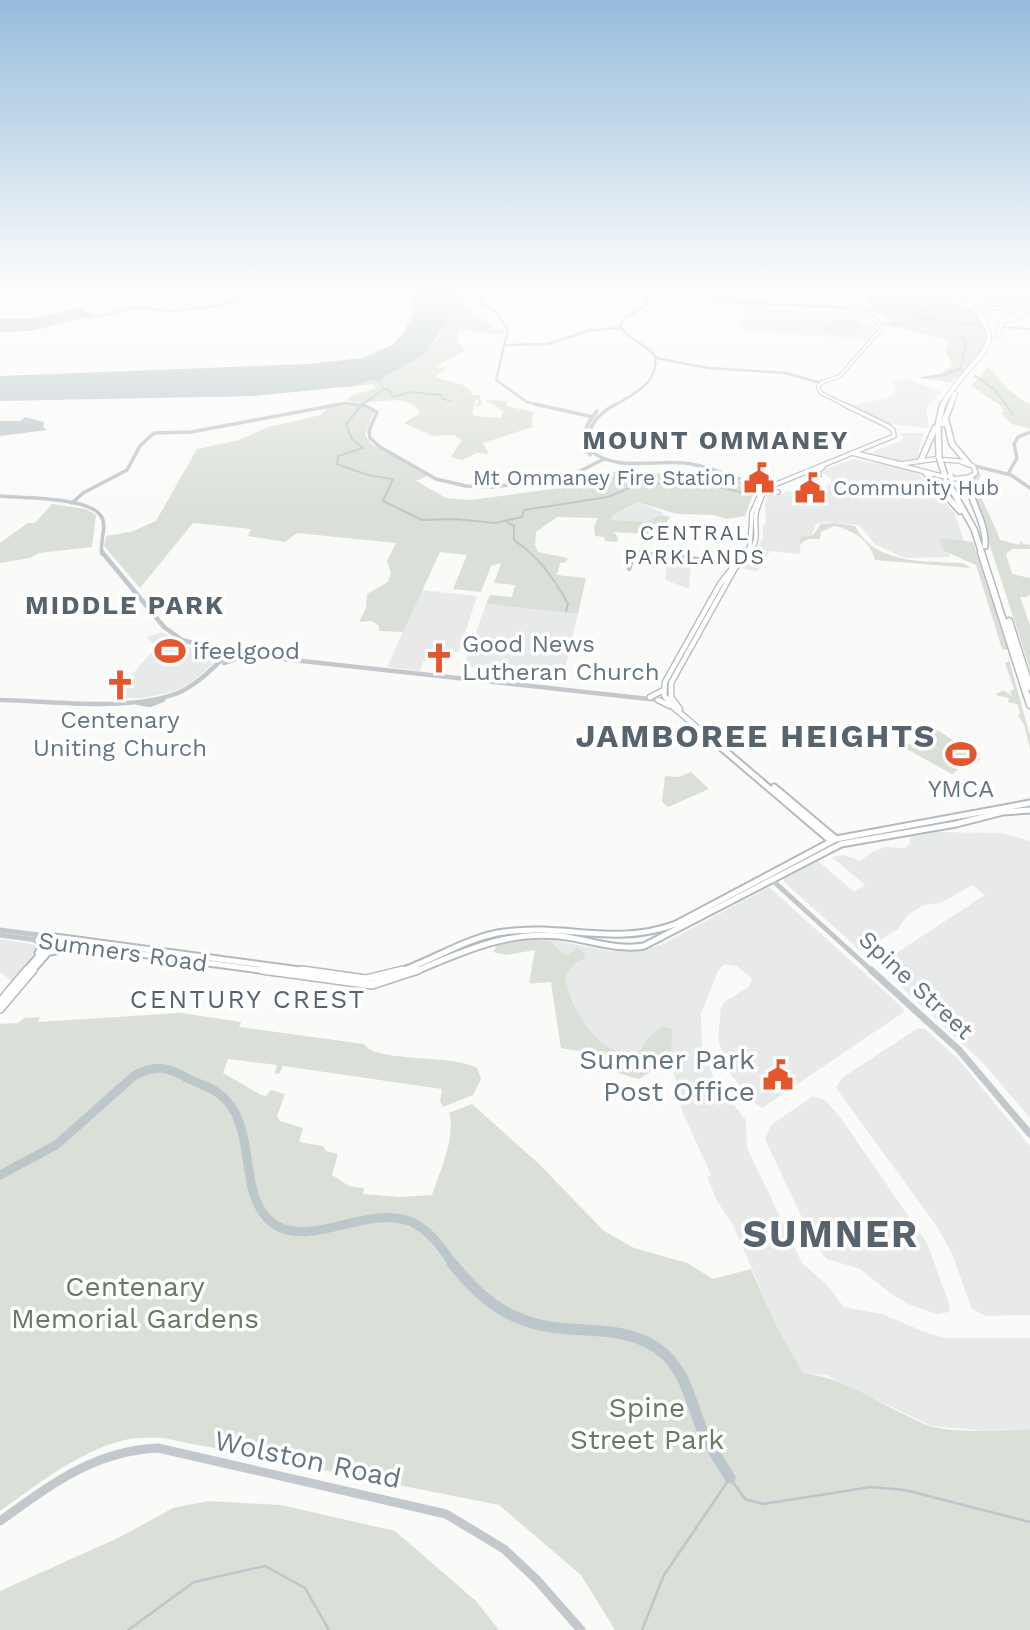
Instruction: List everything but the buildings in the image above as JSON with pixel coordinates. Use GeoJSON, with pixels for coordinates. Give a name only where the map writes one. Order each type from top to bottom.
{"type":"FeatureCollection","features":[{"type":"Feature","properties":{"kind":"highway"},"geometry":{"type":"LineString","coordinates":[[920,461],[950,392],[976,363]]}},
{"type":"Feature","properties":{"kind":"highway"},"geometry":{"type":"LineString","coordinates":[[942,459],[944,418],[954,394],[981,363]]}},
{"type":"Feature","properties":{"kind":"highway"},"geometry":{"type":"LineString","coordinates":[[940,410],[937,434],[942,459],[977,537],[1030,705]]}},
{"type":"Feature","properties":{"kind":"highway"},"geometry":{"type":"LineString","coordinates":[[944,418],[948,437],[959,455],[970,464]]}},
{"type":"Feature","properties":{"kind":"highway"},"geometry":{"type":"LineString","coordinates":[[924,472],[958,508],[977,537]]}},
{"type":"Feature","properties":{"kind":"highway"},"geometry":{"type":"LineString","coordinates":[[973,475],[967,481],[985,537],[985,546]]}},
{"type":"Feature","properties":{"kind":"highway"},"geometry":{"type":"LineString","coordinates":[[948,477],[977,525],[1030,687]]}},
{"type":"Feature","properties":{"kind":"main road"},"geometry":{"type":"LineString","coordinates":[[667,696],[673,678],[733,566],[755,546],[758,535],[756,516],[767,489],[891,440],[894,432],[887,425],[821,393],[818,388],[821,383],[840,376],[852,363]]}},
{"type":"Feature","properties":{"kind":"main road"},"geometry":{"type":"LineString","coordinates":[[757,497],[778,484],[894,441],[897,436],[896,430],[835,400],[821,390],[821,383]]}},
{"type":"Feature","properties":{"kind":"main road"},"geometry":{"type":"LineString","coordinates":[[871,450],[870,455],[884,461]]}},
{"type":"Feature","properties":{"kind":"main road"},"geometry":{"type":"LineString","coordinates":[[855,454],[908,464],[935,459],[970,464],[973,475],[924,472],[855,454]]}},
{"type":"Feature","properties":{"kind":"main road"},"geometry":{"type":"LineString","coordinates":[[855,454],[875,461]]}},
{"type":"Feature","properties":{"kind":"main road"},"geometry":{"type":"LineString","coordinates":[[920,461],[924,472]]}},
{"type":"Feature","properties":{"kind":"main road"},"geometry":{"type":"LineString","coordinates":[[819,475],[818,471],[823,467]]}},
{"type":"Feature","properties":{"kind":"main road"},"geometry":{"type":"LineString","coordinates":[[767,489],[778,491],[778,484]]}},
{"type":"Feature","properties":{"kind":"main road"},"geometry":{"type":"LineString","coordinates":[[673,707],[667,696],[668,676],[726,575],[752,540],[752,516],[757,497],[755,487]]}},
{"type":"Feature","properties":{"kind":"main road"},"geometry":{"type":"LineString","coordinates":[[667,696],[836,842]]}},
{"type":"Feature","properties":{"kind":"main road"},"geometry":{"type":"LineString","coordinates":[[659,699],[673,707],[836,842]]}},
{"type":"Feature","properties":{"kind":"main road","name":"Sumners Road"},"geometry":{"type":"LineString","coordinates":[[55,940],[372,985],[393,980],[471,946],[503,937],[540,934],[628,948],[654,943],[689,920],[836,842],[1030,803]]}},
{"type":"Feature","properties":{"kind":"main road","name":"Sumners Road"},"geometry":{"type":"LineString","coordinates":[[836,842],[956,824],[1003,812],[1030,810]]}},
{"type":"Feature","properties":{"kind":"main road","name":"Sumners Road"},"geometry":{"type":"LineString","coordinates":[[55,940],[366,979],[392,974],[466,942],[501,933],[546,929],[630,938],[657,933],[689,920]]}},
{"type":"Feature","properties":{"kind":"main road"},"geometry":{"type":"LineString","coordinates":[[33,962],[42,946],[38,940]]}},
{"type":"Feature","properties":{"kind":"main road"},"geometry":{"type":"LineString","coordinates":[[0,1009],[46,955],[55,940]]}},
{"type":"Feature","properties":{"kind":"main road"},"geometry":{"type":"LineString","coordinates":[[0,1002],[55,940]]}},
{"type":"Feature","properties":{"kind":"main road"},"geometry":{"type":"LineString","coordinates":[[46,955],[62,948],[105,949]]}},
{"type":"Feature","properties":{"kind":"street"},"geometry":{"type":"LineString","coordinates":[[499,363],[495,377],[497,382],[527,402],[594,417]]}},
{"type":"Feature","properties":{"kind":"street"},"geometry":{"type":"LineString","coordinates":[[655,363],[644,389],[594,417],[583,437],[588,453],[625,465],[685,465],[767,489]]}},
{"type":"Feature","properties":{"kind":"street"},"geometry":{"type":"LineString","coordinates":[[682,363],[708,368],[786,373],[821,383]]}},
{"type":"Feature","properties":{"kind":"street"},"geometry":{"type":"LineString","coordinates":[[72,503],[127,470],[140,446],[154,433],[185,433],[335,404],[362,404],[377,412],[369,431],[372,441],[433,477],[453,484],[493,487],[568,477],[603,460],[632,464],[685,463],[767,489]]}},
{"type":"Feature","properties":{"kind":"street"},"geometry":{"type":"LineString","coordinates":[[1007,474],[1016,462],[1014,444],[1018,438],[1030,432]]}},
{"type":"Feature","properties":{"kind":"street"},"geometry":{"type":"LineString","coordinates":[[970,464],[1007,474],[1030,488]]}},
{"type":"Feature","properties":{"kind":"street"},"geometry":{"type":"LineString","coordinates":[[973,475],[987,470],[1007,474]]}},
{"type":"Feature","properties":{"kind":"street"},"geometry":{"type":"LineString","coordinates":[[0,496],[72,503],[90,507],[100,513],[103,520],[99,543],[102,553],[164,627],[182,640],[214,653],[636,697],[659,699],[667,696]]}},
{"type":"Feature","properties":{"kind":"street"},"geometry":{"type":"LineString","coordinates":[[629,569],[634,554],[640,553],[733,566]]}},
{"type":"Feature","properties":{"kind":"street"},"geometry":{"type":"LineString","coordinates":[[719,564],[726,575]]}},
{"type":"Feature","properties":{"kind":"street"},"geometry":{"type":"LineString","coordinates":[[182,640],[242,657],[272,658]]}},
{"type":"Feature","properties":{"kind":"street"},"geometry":{"type":"LineString","coordinates":[[214,653],[216,665]]}},
{"type":"Feature","properties":{"kind":"street"},"geometry":{"type":"LineString","coordinates":[[224,663],[229,654]]}},
{"type":"Feature","properties":{"kind":"street"},"geometry":{"type":"LineString","coordinates":[[154,701],[186,689],[229,654]]}},
{"type":"Feature","properties":{"kind":"street"},"geometry":{"type":"LineString","coordinates":[[0,700],[154,701],[192,688],[224,663],[242,657]]}},
{"type":"Feature","properties":{"kind":"street"},"geometry":{"type":"LineString","coordinates":[[636,697],[667,696]]}},
{"type":"Feature","properties":{"kind":"street","name":"Spine Street"},"geometry":{"type":"LineString","coordinates":[[769,877],[959,1050],[1030,1134]]}},
{"type":"Feature","properties":{"kind":"street","name":"Sumners Road"},"geometry":{"type":"LineString","coordinates":[[0,930],[55,940]]}},
{"type":"Feature","properties":{"kind":"street","name":"Sumners Road"},"geometry":{"type":"LineString","coordinates":[[0,935],[55,940]]}},
{"type":"Feature","properties":{"kind":"street","name":"Wolston Road"},"geometry":{"type":"LineString","coordinates":[[0,1521],[97,1458],[129,1448],[172,1451],[250,1471],[428,1509],[456,1519],[485,1534],[520,1561],[581,1630]]}},
{"type":"Feature","properties":{"kind":"shaded area"},"geometry":{"type":"Polygon","coordinates":[[[409,363],[378,381],[254,396],[0,401],[0,376],[308,364],[409,363]]]}},
{"type":"Feature","properties":{"kind":"shaded area"},"geometry":{"type":"Polygon","coordinates":[[[907,379],[941,392],[926,408],[929,428],[890,424],[851,406],[888,398],[896,387],[890,382],[907,379]]]}},
{"type":"Feature","properties":{"kind":"shaded area"},"geometry":{"type":"Polygon","coordinates":[[[25,417],[44,422],[43,427],[47,430],[0,436],[0,421],[20,421],[25,417]]]}},
{"type":"Feature","properties":{"kind":"shaded area"},"geometry":{"type":"Polygon","coordinates":[[[900,433],[924,433],[916,460],[897,461],[873,455],[874,451],[901,441],[903,437],[900,433]]]}},
{"type":"Feature","properties":{"kind":"shaded area"},"geometry":{"type":"Polygon","coordinates":[[[853,459],[907,468],[919,474],[954,512],[964,541],[946,539],[950,557],[905,558],[876,545],[859,525],[826,522],[816,524],[812,535],[801,537],[800,554],[770,551],[757,572],[742,568],[763,539],[765,504],[769,494],[784,494],[786,491],[815,494],[831,483],[831,479],[820,471],[853,459]]]}},
{"type":"Feature","properties":{"kind":"shaded area"},"geometry":{"type":"Polygon","coordinates":[[[637,502],[664,513],[645,523],[611,520],[612,515],[637,502]]]}},
{"type":"Feature","properties":{"kind":"shaded area"},"geometry":{"type":"Polygon","coordinates":[[[667,562],[691,564],[689,589],[665,580],[667,562]]]}},
{"type":"Feature","properties":{"kind":"shaded area"},"geometry":{"type":"Polygon","coordinates":[[[422,590],[477,596],[459,652],[438,650],[429,661],[423,661],[420,671],[387,667],[422,590]]]}},
{"type":"Feature","properties":{"kind":"shaded area"},"geometry":{"type":"Polygon","coordinates":[[[486,604],[578,614],[563,677],[464,666],[486,604]]]}},
{"type":"Feature","properties":{"kind":"shaded area"},"geometry":{"type":"Polygon","coordinates":[[[162,632],[187,647],[210,655],[213,659],[211,666],[191,683],[175,691],[144,698],[115,698],[156,647],[147,637],[162,632]]]}},
{"type":"Feature","properties":{"kind":"shaded area"},"geometry":{"type":"Polygon","coordinates":[[[938,832],[1003,833],[1030,841],[1030,1118],[984,1064],[878,965],[985,895],[972,885],[941,903],[923,905],[907,916],[898,929],[861,951],[784,882],[784,878],[818,861],[854,892],[865,885],[832,857],[844,855],[860,861],[885,847],[905,848],[910,843],[910,837],[938,832]]]}},
{"type":"Feature","properties":{"kind":"shaded area"},"geometry":{"type":"Polygon","coordinates":[[[769,887],[903,1008],[904,1012],[762,1108],[753,1102],[728,1071],[718,1039],[724,1002],[749,987],[752,979],[737,966],[724,964],[718,971],[701,1014],[702,1050],[717,1084],[746,1120],[747,1148],[802,1263],[826,1284],[844,1307],[882,1314],[945,1338],[1030,1338],[1030,1429],[978,1430],[931,1426],[826,1375],[803,1373],[778,1329],[733,1225],[717,1201],[707,1177],[711,1175],[682,1111],[671,1059],[639,1079],[583,1063],[579,1051],[561,1048],[551,982],[530,984],[537,937],[610,951],[640,951],[661,945],[769,887]]]}},
{"type":"Feature","properties":{"kind":"shaded area"},"geometry":{"type":"Polygon","coordinates":[[[0,939],[37,945],[31,958],[12,981],[0,972],[0,939]]]}},
{"type":"Feature","properties":{"kind":"shaded area"},"geometry":{"type":"Polygon","coordinates":[[[918,1028],[925,1029],[959,1060],[1030,1146],[1030,1315],[986,1316],[972,1309],[952,1254],[938,1228],[836,1088],[842,1078],[918,1028]]]}},
{"type":"Feature","properties":{"kind":"shaded area"},"geometry":{"type":"Polygon","coordinates":[[[813,1096],[825,1100],[840,1117],[927,1243],[950,1306],[949,1312],[937,1314],[910,1305],[860,1269],[827,1259],[814,1243],[765,1139],[771,1125],[813,1096]]]}},
{"type":"Feature","properties":{"kind":"green space"},"geometry":{"type":"Polygon","coordinates":[[[409,363],[442,363],[434,368],[447,367],[435,377],[463,385],[472,395],[479,395],[482,405],[475,407],[479,400],[476,399],[472,414],[501,418],[504,411],[485,400],[508,401],[506,406],[533,412],[532,427],[483,443],[489,454],[477,453],[462,460],[451,457],[462,440],[454,435],[433,436],[404,423],[420,413],[411,404],[397,400],[346,401],[353,395],[375,389],[373,384],[342,388],[409,363]]]}},
{"type":"Feature","properties":{"kind":"green space"},"geometry":{"type":"Polygon","coordinates":[[[951,363],[972,363],[950,383],[920,377],[939,374],[952,366],[951,363]]]}},
{"type":"Feature","properties":{"kind":"green space"},"geometry":{"type":"Polygon","coordinates":[[[989,366],[1007,388],[1030,404],[1030,429],[1012,424],[1000,413],[1004,413],[1001,406],[971,386],[989,366]]]}},
{"type":"Feature","properties":{"kind":"green space"},"geometry":{"type":"Polygon","coordinates":[[[359,404],[374,412],[365,434],[370,443],[427,476],[416,481],[446,498],[471,500],[588,484],[608,471],[678,474],[702,478],[706,473],[751,488],[754,492],[745,516],[726,519],[714,515],[677,514],[637,502],[613,515],[611,520],[645,522],[661,515],[670,517],[666,523],[656,525],[655,535],[614,532],[618,538],[617,542],[605,541],[604,537],[595,536],[594,527],[598,518],[557,517],[536,532],[535,545],[538,552],[568,558],[566,562],[560,563],[557,575],[586,578],[578,614],[486,604],[490,595],[512,597],[515,585],[494,583],[501,563],[491,566],[481,592],[453,589],[467,555],[440,552],[403,632],[379,631],[379,626],[372,621],[359,622],[366,608],[367,594],[388,582],[391,573],[387,561],[396,543],[297,533],[285,542],[248,536],[251,529],[193,523],[140,588],[104,546],[106,536],[131,532],[156,521],[197,449],[239,440],[268,427],[321,415],[327,408],[359,404]]]}},
{"type":"Feature","properties":{"kind":"green space"},"geometry":{"type":"Polygon","coordinates":[[[979,474],[982,475],[977,481],[981,496],[1000,540],[1020,545],[1021,540],[1023,544],[1030,545],[1030,549],[1012,549],[1006,554],[1012,574],[1030,578],[1030,594],[1020,597],[1030,625],[1030,669],[969,481],[979,474]]]}},
{"type":"Feature","properties":{"kind":"green space"},"geometry":{"type":"Polygon","coordinates":[[[52,504],[86,509],[96,515],[92,547],[39,553],[30,558],[0,563],[0,543],[28,523],[35,523],[52,504]]]}},
{"type":"Feature","properties":{"kind":"green space"},"geometry":{"type":"Polygon","coordinates":[[[821,524],[855,526],[864,539],[888,554],[917,561],[962,563],[971,568],[875,560],[873,553],[860,537],[834,526],[821,532],[820,539],[808,539],[800,544],[800,537],[813,535],[821,524]]]}},
{"type":"Feature","properties":{"kind":"green space"},"geometry":{"type":"Polygon","coordinates":[[[943,538],[973,542],[1008,650],[1002,649],[976,565],[944,551],[938,541],[943,538]]]}},
{"type":"Feature","properties":{"kind":"green space"},"geometry":{"type":"Polygon","coordinates":[[[1008,656],[1030,736],[1030,750],[1024,724],[1018,716],[1020,713],[1017,704],[1008,702],[1009,698],[995,695],[1003,690],[1012,696],[1010,692],[1014,689],[1005,663],[1009,661],[1008,656]]]}},
{"type":"Feature","properties":{"kind":"green space"},"geometry":{"type":"Polygon","coordinates":[[[936,729],[981,759],[970,768],[960,768],[952,774],[903,747],[936,729]]]}},
{"type":"Feature","properties":{"kind":"green space"},"geometry":{"type":"Polygon","coordinates":[[[691,772],[709,789],[668,807],[662,802],[665,776],[679,777],[691,772]]]}},
{"type":"Feature","properties":{"kind":"green space"},"geometry":{"type":"Polygon","coordinates":[[[535,940],[550,941],[563,954],[568,955],[577,948],[584,953],[585,959],[575,963],[565,976],[573,1003],[588,1029],[599,1040],[610,1048],[638,1054],[647,1039],[662,1026],[672,1029],[671,1058],[639,1079],[583,1063],[579,1051],[561,1048],[551,982],[530,983],[535,950],[506,955],[493,952],[497,945],[535,940]]]}},
{"type":"Feature","properties":{"kind":"green space","name":"Spine Street Park"},"geometry":{"type":"Polygon","coordinates":[[[181,1013],[241,1022],[239,1027],[364,1044],[383,1054],[451,1061],[477,1068],[481,1079],[473,1095],[443,1107],[440,1101],[442,1089],[283,1066],[279,1074],[275,1073],[277,1065],[228,1059],[223,1073],[261,1095],[266,1096],[271,1090],[285,1094],[277,1116],[280,1121],[303,1128],[299,1142],[323,1146],[326,1151],[338,1154],[332,1175],[349,1186],[364,1188],[363,1194],[400,1197],[432,1195],[449,1144],[449,1113],[472,1104],[540,1165],[604,1231],[634,1248],[687,1263],[713,1279],[751,1269],[778,1329],[803,1373],[851,1387],[911,1418],[937,1428],[977,1431],[1030,1429],[1030,1630],[615,1630],[581,1575],[499,1505],[163,1438],[130,1439],[91,1452],[0,1511],[0,1024],[18,1023],[24,1018],[40,1017],[38,1022],[181,1013]]]}},
{"type":"Feature","properties":{"kind":"green space"},"geometry":{"type":"Polygon","coordinates":[[[208,1501],[281,1505],[395,1531],[476,1601],[499,1630],[0,1630],[0,1591],[118,1538],[173,1508],[208,1501]]]}},
{"type":"Feature","properties":{"kind":"waterway"},"geometry":{"type":"LineString","coordinates":[[922,378],[945,375],[961,368],[962,363]]}},
{"type":"Feature","properties":{"kind":"waterway"},"geometry":{"type":"LineString","coordinates":[[975,376],[994,389],[1013,414]]}},
{"type":"Feature","properties":{"kind":"waterway"},"geometry":{"type":"LineString","coordinates":[[378,381],[384,389]]}},
{"type":"Feature","properties":{"kind":"waterway"},"geometry":{"type":"LineString","coordinates":[[384,389],[389,390],[393,397],[410,392],[441,395],[443,399],[451,401]]}},
{"type":"Feature","properties":{"kind":"waterway"},"geometry":{"type":"LineString","coordinates":[[384,389],[362,405],[346,424],[352,439],[363,448],[338,456],[337,464],[368,475],[393,479],[383,501],[422,520],[455,519],[495,523],[522,517],[524,510],[608,497],[636,485],[703,483],[752,495]]}},
{"type":"Feature","properties":{"kind":"waterway"},"geometry":{"type":"LineString","coordinates":[[507,522],[514,526],[514,540],[538,561],[557,586],[568,604],[566,611]]}},
{"type":"Feature","properties":{"kind":"waterway"},"geometry":{"type":"LineString","coordinates":[[0,1175],[56,1145],[135,1075],[162,1068],[209,1088],[226,1100],[241,1128],[253,1193],[268,1219],[283,1229],[300,1232],[380,1218],[399,1219],[417,1225],[428,1233],[453,1264]]}},
{"type":"Feature","properties":{"kind":"waterway"},"geometry":{"type":"LineString","coordinates":[[452,1263],[476,1290],[517,1318],[550,1327],[626,1335],[657,1348],[680,1374],[704,1434],[730,1478]]}},
{"type":"Feature","properties":{"kind":"waterway"},"geometry":{"type":"LineString","coordinates":[[642,1630],[664,1575],[730,1478],[745,1499],[763,1504],[871,1487],[905,1490],[1030,1522]]}},
{"type":"Feature","properties":{"kind":"waterway"},"geometry":{"type":"LineString","coordinates":[[128,1630],[194,1582],[265,1566],[305,1588],[329,1630]]}},
{"type":"Feature","properties":{"kind":"place","name":"Mt Ommaney Fire Station"},"geometry":{"type":"Point","coordinates":[759,478]}},
{"type":"Feature","properties":{"kind":"place","name":"Community Hub"},"geometry":{"type":"Point","coordinates":[810,488]}},
{"type":"Feature","properties":{"kind":"place","name":"ifeelgood"},"geometry":{"type":"Point","coordinates":[170,651]}},
{"type":"Feature","properties":{"kind":"place","name":"Good News Lutheran Church"},"geometry":{"type":"Point","coordinates":[439,658]}},
{"type":"Feature","properties":{"kind":"place","name":"Centenary Uniting Church"},"geometry":{"type":"Point","coordinates":[120,685]}},
{"type":"Feature","properties":{"kind":"place","name":"YMCA"},"geometry":{"type":"Point","coordinates":[961,754]}},
{"type":"Feature","properties":{"kind":"place","name":"Sumner Park Post Office"},"geometry":{"type":"Point","coordinates":[778,1075]}},
{"type":"Feature","properties":{"kind":"district","name":"MOUNT OMMANEY"},"geometry":{"type":"Point","coordinates":[716,440]}},
{"type":"Feature","properties":{"kind":"district","name":"CENTRAL PARKLANDS"},"geometry":{"type":"Point","coordinates":[695,545]}},
{"type":"Feature","properties":{"kind":"district","name":"MIDDLE PARK"},"geometry":{"type":"Point","coordinates":[125,605]}},
{"type":"Feature","properties":{"kind":"district","name":"JAMBOREE HEIGHTS"},"geometry":{"type":"Point","coordinates":[756,736]}},
{"type":"Feature","properties":{"kind":"district","name":"CENTURY CREST"},"geometry":{"type":"Point","coordinates":[248,999]}},
{"type":"Feature","properties":{"kind":"district","name":"SUMNER"},"geometry":{"type":"Point","coordinates":[831,1234]}},
{"type":"Feature","properties":{"kind":"park label","name":"Centenary Memorial Gardens"},"geometry":{"type":"Point","coordinates":[135,1302]}}]}
